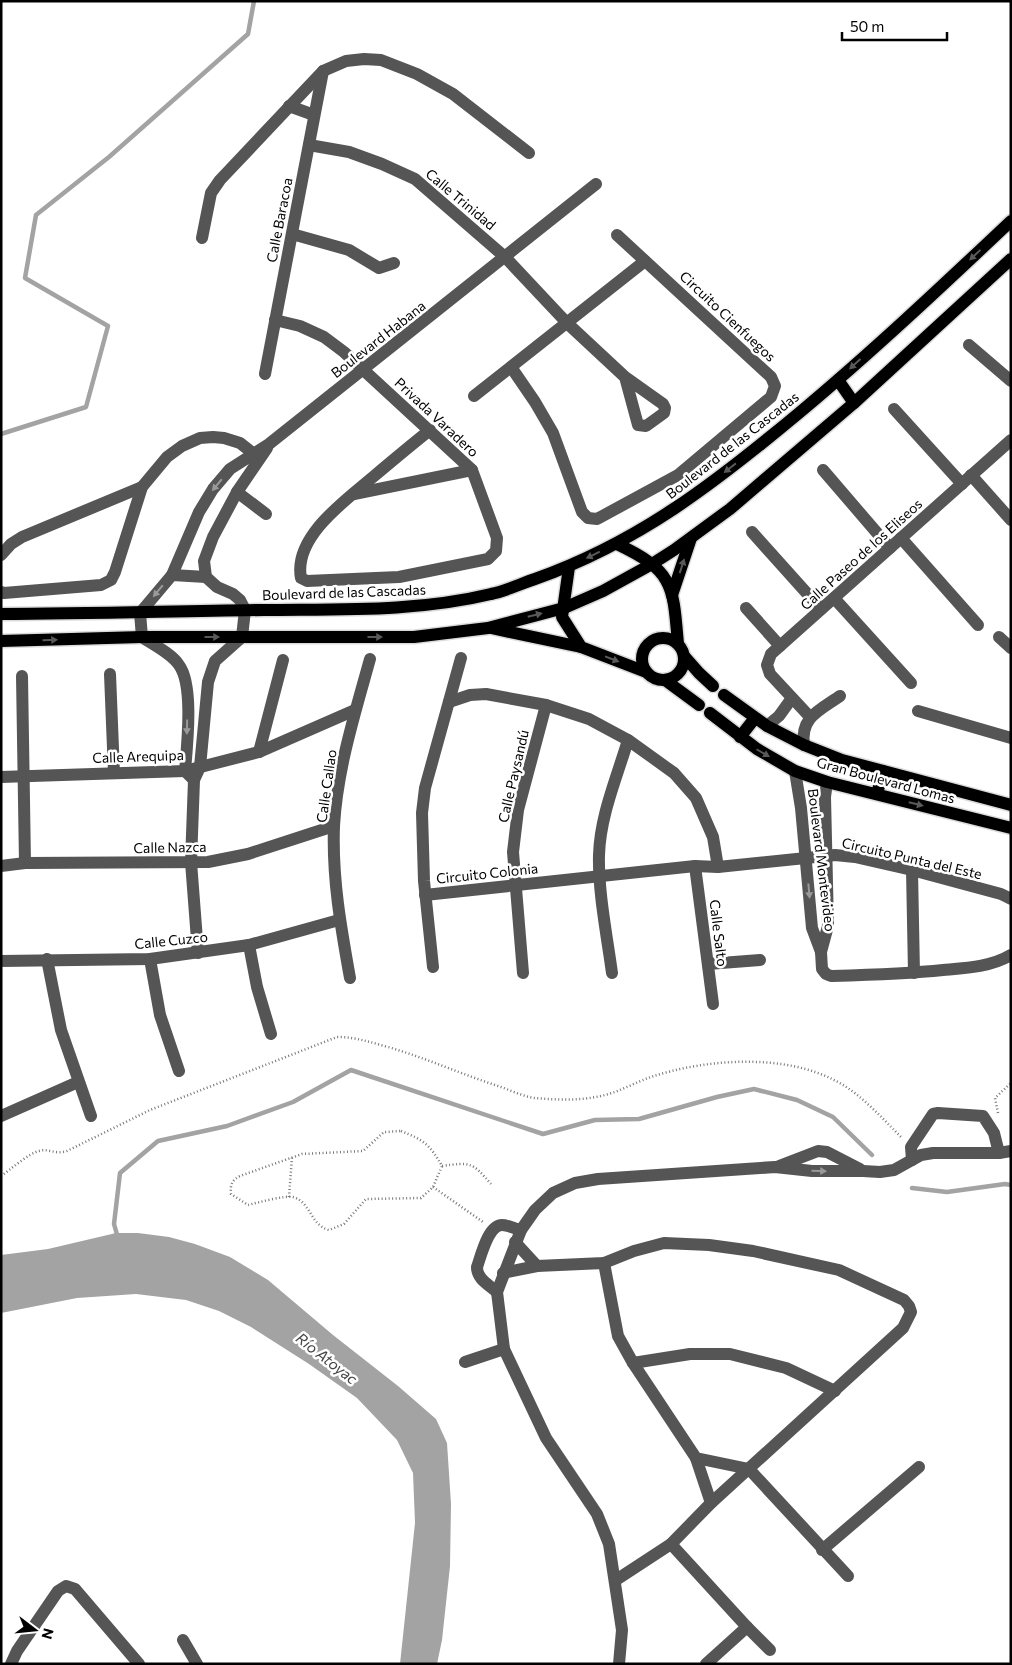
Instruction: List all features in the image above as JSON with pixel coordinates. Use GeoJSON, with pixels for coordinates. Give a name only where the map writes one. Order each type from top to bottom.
{"type":"FeatureCollection","features":[{"type":"Feature","properties":{"kind":"main road","name":"Boulevard de las Cascadas"},"geometry":{"type":"LineString","coordinates":[[1,614],[401,608],[464,600],[496,593],[568,567],[617,544],[669,513],[712,483],[838,380],[924,304],[1011,222]]}},
{"type":"Feature","properties":{"kind":"main road"},"geometry":{"type":"LineString","coordinates":[[1,641],[242,636],[414,637],[488,628],[564,608],[603,591],[652,564],[730,509],[854,403],[1011,260]]}},
{"type":"Feature","properties":{"kind":"main road"},"geometry":{"type":"LineString","coordinates":[[838,380],[854,403]]}},
{"type":"Feature","properties":{"kind":"main road"},"geometry":{"type":"LineString","coordinates":[[672,595],[691,538]]}},
{"type":"Feature","properties":{"kind":"main road"},"geometry":{"type":"LineString","coordinates":[[488,628],[581,647],[646,672],[658,680],[672,679],[677,675],[684,663],[684,656],[678,644],[672,595],[664,576],[652,564],[639,554],[617,544]]}},
{"type":"Feature","properties":{"kind":"main road"},"geometry":{"type":"LineString","coordinates":[[568,567],[562,618],[581,647]]}},
{"type":"Feature","properties":{"kind":"main road"},"geometry":{"type":"LineString","coordinates":[[646,672],[642,658],[647,646],[659,639],[666,638],[678,644]]}},
{"type":"Feature","properties":{"kind":"main road"},"geometry":{"type":"LineString","coordinates":[[684,656],[713,686]]}},
{"type":"Feature","properties":{"kind":"main road"},"geometry":{"type":"LineString","coordinates":[[665,680],[699,705]]}},
{"type":"Feature","properties":{"kind":"main road","name":"Gran Boulevard Lomas"},"geometry":{"type":"LineString","coordinates":[[724,695],[768,726],[804,745],[842,760],[1011,805]]}},
{"type":"Feature","properties":{"kind":"main road","name":"Gran Boulevard Lomas"},"geometry":{"type":"LineString","coordinates":[[710,713],[740,738],[795,771],[827,782],[1011,828]]}},
{"type":"Feature","properties":{"kind":"main road"},"geometry":{"type":"LineString","coordinates":[[740,738],[755,718]]}},
{"type":"Feature","properties":{"kind":"main road"},"geometry":{"type":"LineString","coordinates":[[877,794],[883,771]]}},
{"type":"Feature","properties":{"kind":"street"},"geometry":{"type":"LineString","coordinates":[[202,238],[211,193],[220,180],[323,71],[346,61],[381,60],[417,74],[453,94],[529,153]]}},
{"type":"Feature","properties":{"kind":"street","name":"Calle Baracoa"},"geometry":{"type":"LineString","coordinates":[[265,374],[323,71]]}},
{"type":"Feature","properties":{"kind":"street"},"geometry":{"type":"LineString","coordinates":[[288,106],[314,116]]}},
{"type":"Feature","properties":{"kind":"street","name":"Calle Trinidad"},"geometry":{"type":"LineString","coordinates":[[309,145],[349,152],[415,179],[505,257],[567,323],[624,377]]}},
{"type":"Feature","properties":{"kind":"street","name":"Boulevard Habana"},"geometry":{"type":"LineString","coordinates":[[140,613],[172,575],[199,512],[213,489],[230,470],[256,456],[596,184]]}},
{"type":"Feature","properties":{"kind":"street"},"geometry":{"type":"LineString","coordinates":[[292,234],[349,250],[379,268],[394,264]]}},
{"type":"Feature","properties":{"kind":"street","name":"Circuito Cienfuegos"},"geometry":{"type":"LineString","coordinates":[[511,366],[553,433],[582,512],[588,518],[597,518],[678,475],[771,397],[775,386],[771,377],[617,235]]}},
{"type":"Feature","properties":{"kind":"street"},"geometry":{"type":"LineString","coordinates":[[474,396],[645,261]]}},
{"type":"Feature","properties":{"kind":"street","name":"Privada Varadero"},"geometry":{"type":"LineString","coordinates":[[275,320],[300,326],[324,337],[344,352],[472,470],[497,538],[496,551],[488,559],[399,577],[307,581],[301,578],[299,570],[303,552],[313,534],[329,514],[352,494]]}},
{"type":"Feature","properties":{"kind":"street"},"geometry":{"type":"LineString","coordinates":[[969,345],[1011,381]]}},
{"type":"Feature","properties":{"kind":"street"},"geometry":{"type":"LineString","coordinates":[[894,409],[1011,520]]}},
{"type":"Feature","properties":{"kind":"street"},"geometry":{"type":"LineString","coordinates":[[352,494],[430,430]]}},
{"type":"Feature","properties":{"kind":"street"},"geometry":{"type":"LineString","coordinates":[[1,592],[4,594],[102,585],[110,580],[115,572],[142,487],[167,456],[182,446],[200,438],[224,438],[240,443],[256,456]]}},
{"type":"Feature","properties":{"kind":"street","name":"Calle Paseo de los Eliseos"},"geometry":{"type":"LineString","coordinates":[[810,717],[770,674],[767,665],[771,654],[1011,440]]}},
{"type":"Feature","properties":{"kind":"street","name":"Boulevard Habana"},"geometry":{"type":"LineString","coordinates":[[206,577],[204,561],[212,540],[256,456]]}},
{"type":"Feature","properties":{"kind":"street"},"geometry":{"type":"LineString","coordinates":[[352,494],[472,470]]}},
{"type":"Feature","properties":{"kind":"street"},"geometry":{"type":"LineString","coordinates":[[823,470],[890,548]]}},
{"type":"Feature","properties":{"kind":"street"},"geometry":{"type":"LineString","coordinates":[[1,555],[11,544],[22,537],[142,487]]}},
{"type":"Feature","properties":{"kind":"street"},"geometry":{"type":"LineString","coordinates":[[237,492],[266,514]]}},
{"type":"Feature","properties":{"kind":"street"},"geometry":{"type":"LineString","coordinates":[[752,532],[821,609]]}},
{"type":"Feature","properties":{"kind":"street"},"geometry":{"type":"LineString","coordinates":[[901,538],[978,625]]}},
{"type":"Feature","properties":{"kind":"street"},"geometry":{"type":"LineString","coordinates":[[172,575],[206,577],[217,587],[237,596],[245,610],[242,636],[215,661],[208,682],[200,767]]}},
{"type":"Feature","properties":{"kind":"street"},"geometry":{"type":"LineString","coordinates":[[834,598],[912,682]]}},
{"type":"Feature","properties":{"kind":"street"},"geometry":{"type":"LineString","coordinates":[[746,608],[780,646]]}},
{"type":"Feature","properties":{"kind":"street"},"geometry":{"type":"LineString","coordinates":[[140,613],[142,637],[178,663],[187,683],[191,862],[198,953]]}},
{"type":"Feature","properties":{"kind":"street"},"geometry":{"type":"LineString","coordinates":[[998,637],[1011,648]]}},
{"type":"Feature","properties":{"kind":"street","name":"Circuito Colonia"},"geometry":{"type":"LineString","coordinates":[[461,658],[424,796],[422,812],[425,895],[695,866],[718,867],[806,858]]}},
{"type":"Feature","properties":{"kind":"street","name":"Calle Callao"},"geometry":{"type":"LineString","coordinates":[[350,978],[339,920],[335,878],[334,826],[342,765],[370,659]]}},
{"type":"Feature","properties":{"kind":"street"},"geometry":{"type":"LineString","coordinates":[[259,752],[283,660]]}},
{"type":"Feature","properties":{"kind":"street"},"geometry":{"type":"LineString","coordinates":[[110,674],[114,772]]}},
{"type":"Feature","properties":{"kind":"street"},"geometry":{"type":"LineString","coordinates":[[22,676],[25,863]]}},
{"type":"Feature","properties":{"kind":"street"},"geometry":{"type":"LineString","coordinates":[[449,702],[486,694],[546,704],[589,719],[628,740],[674,773],[696,798],[713,837],[718,867]]}},
{"type":"Feature","properties":{"kind":"street"},"geometry":{"type":"LineString","coordinates":[[804,745],[803,732],[810,717],[840,696]]}},
{"type":"Feature","properties":{"kind":"street"},"geometry":{"type":"LineString","coordinates":[[768,726],[780,716],[792,698]]}},
{"type":"Feature","properties":{"kind":"street","name":"Calle Paysandú"},"geometry":{"type":"LineString","coordinates":[[523,973],[513,852],[518,810],[546,704]]}},
{"type":"Feature","properties":{"kind":"street","name":"Calle Arequipa"},"geometry":{"type":"LineString","coordinates":[[1,777],[114,772],[190,776],[200,767],[259,752],[356,710]]}},
{"type":"Feature","properties":{"kind":"street"},"geometry":{"type":"LineString","coordinates":[[918,711],[1011,738]]}},
{"type":"Feature","properties":{"kind":"street"},"geometry":{"type":"LineString","coordinates":[[612,973],[599,854],[603,822],[628,740]]}},
{"type":"Feature","properties":{"kind":"street","name":"Boulevard Montevideo"},"geometry":{"type":"LineString","coordinates":[[795,771],[806,858],[812,928],[821,952],[822,969],[831,976],[914,973]]}},
{"type":"Feature","properties":{"kind":"street","name":"Boulevard Montevideo"},"geometry":{"type":"LineString","coordinates":[[821,952],[828,926],[825,797],[827,782]]}},
{"type":"Feature","properties":{"kind":"street","name":"Calle Nazca"},"geometry":{"type":"LineString","coordinates":[[1,866],[25,863],[208,862],[248,854],[334,826]]}},
{"type":"Feature","properties":{"kind":"street","name":"Circuito Punta del Este"},"geometry":{"type":"LineString","coordinates":[[806,858],[827,855],[855,858],[912,870],[1001,894],[1011,899]]}},
{"type":"Feature","properties":{"kind":"street","name":"Calle Salto"},"geometry":{"type":"LineString","coordinates":[[695,866],[713,1004]]}},
{"type":"Feature","properties":{"kind":"street"},"geometry":{"type":"LineString","coordinates":[[912,870],[914,973],[973,968],[1002,960],[1011,955]]}},
{"type":"Feature","properties":{"kind":"street"},"geometry":{"type":"LineString","coordinates":[[425,895],[433,967]]}},
{"type":"Feature","properties":{"kind":"street","name":"Calle Cuzco"},"geometry":{"type":"LineString","coordinates":[[1,960],[150,960],[249,945],[339,920]]}},
{"type":"Feature","properties":{"kind":"street"},"geometry":{"type":"LineString","coordinates":[[249,945],[270,1034]]}},
{"type":"Feature","properties":{"kind":"street"},"geometry":{"type":"LineString","coordinates":[[47,959],[61,1030],[91,1116]]}},
{"type":"Feature","properties":{"kind":"street"},"geometry":{"type":"LineString","coordinates":[[150,960],[160,1014],[179,1071]]}},
{"type":"Feature","properties":{"kind":"street"},"geometry":{"type":"LineString","coordinates":[[708,964],[760,960]]}},
{"type":"Feature","properties":{"kind":"street"},"geometry":{"type":"LineString","coordinates":[[1,1116],[78,1082]]}},
{"type":"Feature","properties":{"kind":"street"},"geometry":{"type":"LineString","coordinates":[[619,1664],[622,1630],[616,1580],[609,1544],[597,1514],[546,1438],[504,1349],[497,1292],[521,1230],[535,1210],[553,1194],[575,1183],[598,1179],[775,1168],[812,1171],[880,1172],[894,1170],[911,1153],[933,1114],[938,1113],[983,1116],[1005,1152],[911,1153]]}},
{"type":"Feature","properties":{"kind":"street"},"geometry":{"type":"LineString","coordinates":[[775,1168],[818,1152],[826,1152],[863,1171]]}},
{"type":"Feature","properties":{"kind":"street"},"geometry":{"type":"LineString","coordinates":[[497,1292],[478,1276],[477,1267],[493,1228],[503,1225],[521,1230]]}},
{"type":"Feature","properties":{"kind":"street"},"geometry":{"type":"LineString","coordinates":[[515,1242],[537,1266]]}},
{"type":"Feature","properties":{"kind":"street"},"geometry":{"type":"LineString","coordinates":[[503,1273],[537,1266],[604,1263],[634,1251],[664,1243],[709,1245],[753,1251],[840,1270],[904,1300],[909,1306],[911,1312],[903,1328],[710,1503],[671,1544],[616,1580]]}},
{"type":"Feature","properties":{"kind":"street"},"geometry":{"type":"LineString","coordinates":[[604,1263],[618,1336],[633,1363],[696,1458],[710,1503]]}},
{"type":"Feature","properties":{"kind":"street"},"geometry":{"type":"LineString","coordinates":[[465,1362],[504,1349]]}},
{"type":"Feature","properties":{"kind":"street"},"geometry":{"type":"LineString","coordinates":[[633,1363],[690,1354],[730,1354],[786,1368],[835,1391]]}},
{"type":"Feature","properties":{"kind":"street"},"geometry":{"type":"LineString","coordinates":[[696,1458],[749,1469],[848,1576]]}},
{"type":"Feature","properties":{"kind":"street"},"geometry":{"type":"LineString","coordinates":[[822,1550],[919,1467]]}},
{"type":"Feature","properties":{"kind":"street"},"geometry":{"type":"LineString","coordinates":[[671,1544],[770,1650]]}},
{"type":"Feature","properties":{"kind":"street"},"geometry":{"type":"LineString","coordinates":[[11,1664],[17,1651],[58,1591],[66,1586],[75,1589],[139,1664]]}},
{"type":"Feature","properties":{"kind":"street"},"geometry":{"type":"LineString","coordinates":[[706,1664],[747,1627]]}},
{"type":"Feature","properties":{"kind":"street"},"geometry":{"type":"LineString","coordinates":[[183,1640],[197,1664]]}},
{"type":"Feature","properties":{"kind":"path"},"geometry":{"type":"LineString","coordinates":[[1,1176],[39,1151],[53,1153],[67,1151],[150,1110],[337,1037],[354,1037],[408,1053],[531,1098],[581,1100],[607,1095],[653,1076],[712,1064],[756,1062],[795,1067],[816,1072],[836,1081],[866,1103],[911,1153]]}},
{"type":"Feature","properties":{"kind":"path"},"geometry":{"type":"LineString","coordinates":[[1000,1120],[995,1098],[1011,1083]]}},
{"type":"Feature","properties":{"kind":"path"},"geometry":{"type":"LineString","coordinates":[[400,1131],[418,1138],[432,1149],[442,1166],[433,1187],[421,1198],[366,1199],[344,1224],[329,1230],[322,1228],[302,1201],[292,1196],[248,1205],[231,1194],[230,1187],[233,1179],[302,1154],[363,1151],[384,1132],[400,1131]]}},
{"type":"Feature","properties":{"kind":"path"},"geometry":{"type":"LineString","coordinates":[[289,1197],[292,1158]]}},
{"type":"Feature","properties":{"kind":"path"},"geometry":{"type":"LineString","coordinates":[[442,1166],[461,1164],[476,1167],[491,1184]]}},
{"type":"Feature","properties":{"kind":"path"},"geometry":{"type":"LineString","coordinates":[[433,1187],[493,1228]]}},
{"type":"Feature","properties":{"kind":"water","name":"Río Atoyac"},"geometry":{"type":"Polygon","coordinates":[[[116,1233],[138,1233],[169,1237],[230,1257],[268,1280],[436,1419],[447,1443],[451,1504],[450,1566],[442,1640],[437,1664],[400,1664],[415,1523],[413,1473],[397,1440],[357,1398],[309,1364],[251,1327],[219,1311],[186,1300],[136,1294],[77,1298],[1,1313],[1,1255],[48,1249],[116,1233]]]}},
{"type":"Feature","properties":{"kind":"waterway"},"geometry":{"type":"LineString","coordinates":[[1,434],[86,407],[108,326],[25,278],[36,215],[109,157],[248,34],[254,1]]}},
{"type":"Feature","properties":{"kind":"waterway"},"geometry":{"type":"LineString","coordinates":[[118,1238],[114,1224],[120,1173],[158,1141],[227,1126],[293,1102],[351,1070],[543,1134],[595,1120],[639,1119],[717,1097],[754,1089],[797,1100],[833,1117],[872,1155]]}},
{"type":"Feature","properties":{"kind":"waterway"},"geometry":{"type":"LineString","coordinates":[[912,1188],[947,1192],[1005,1184],[1011,1185]]}}]}
